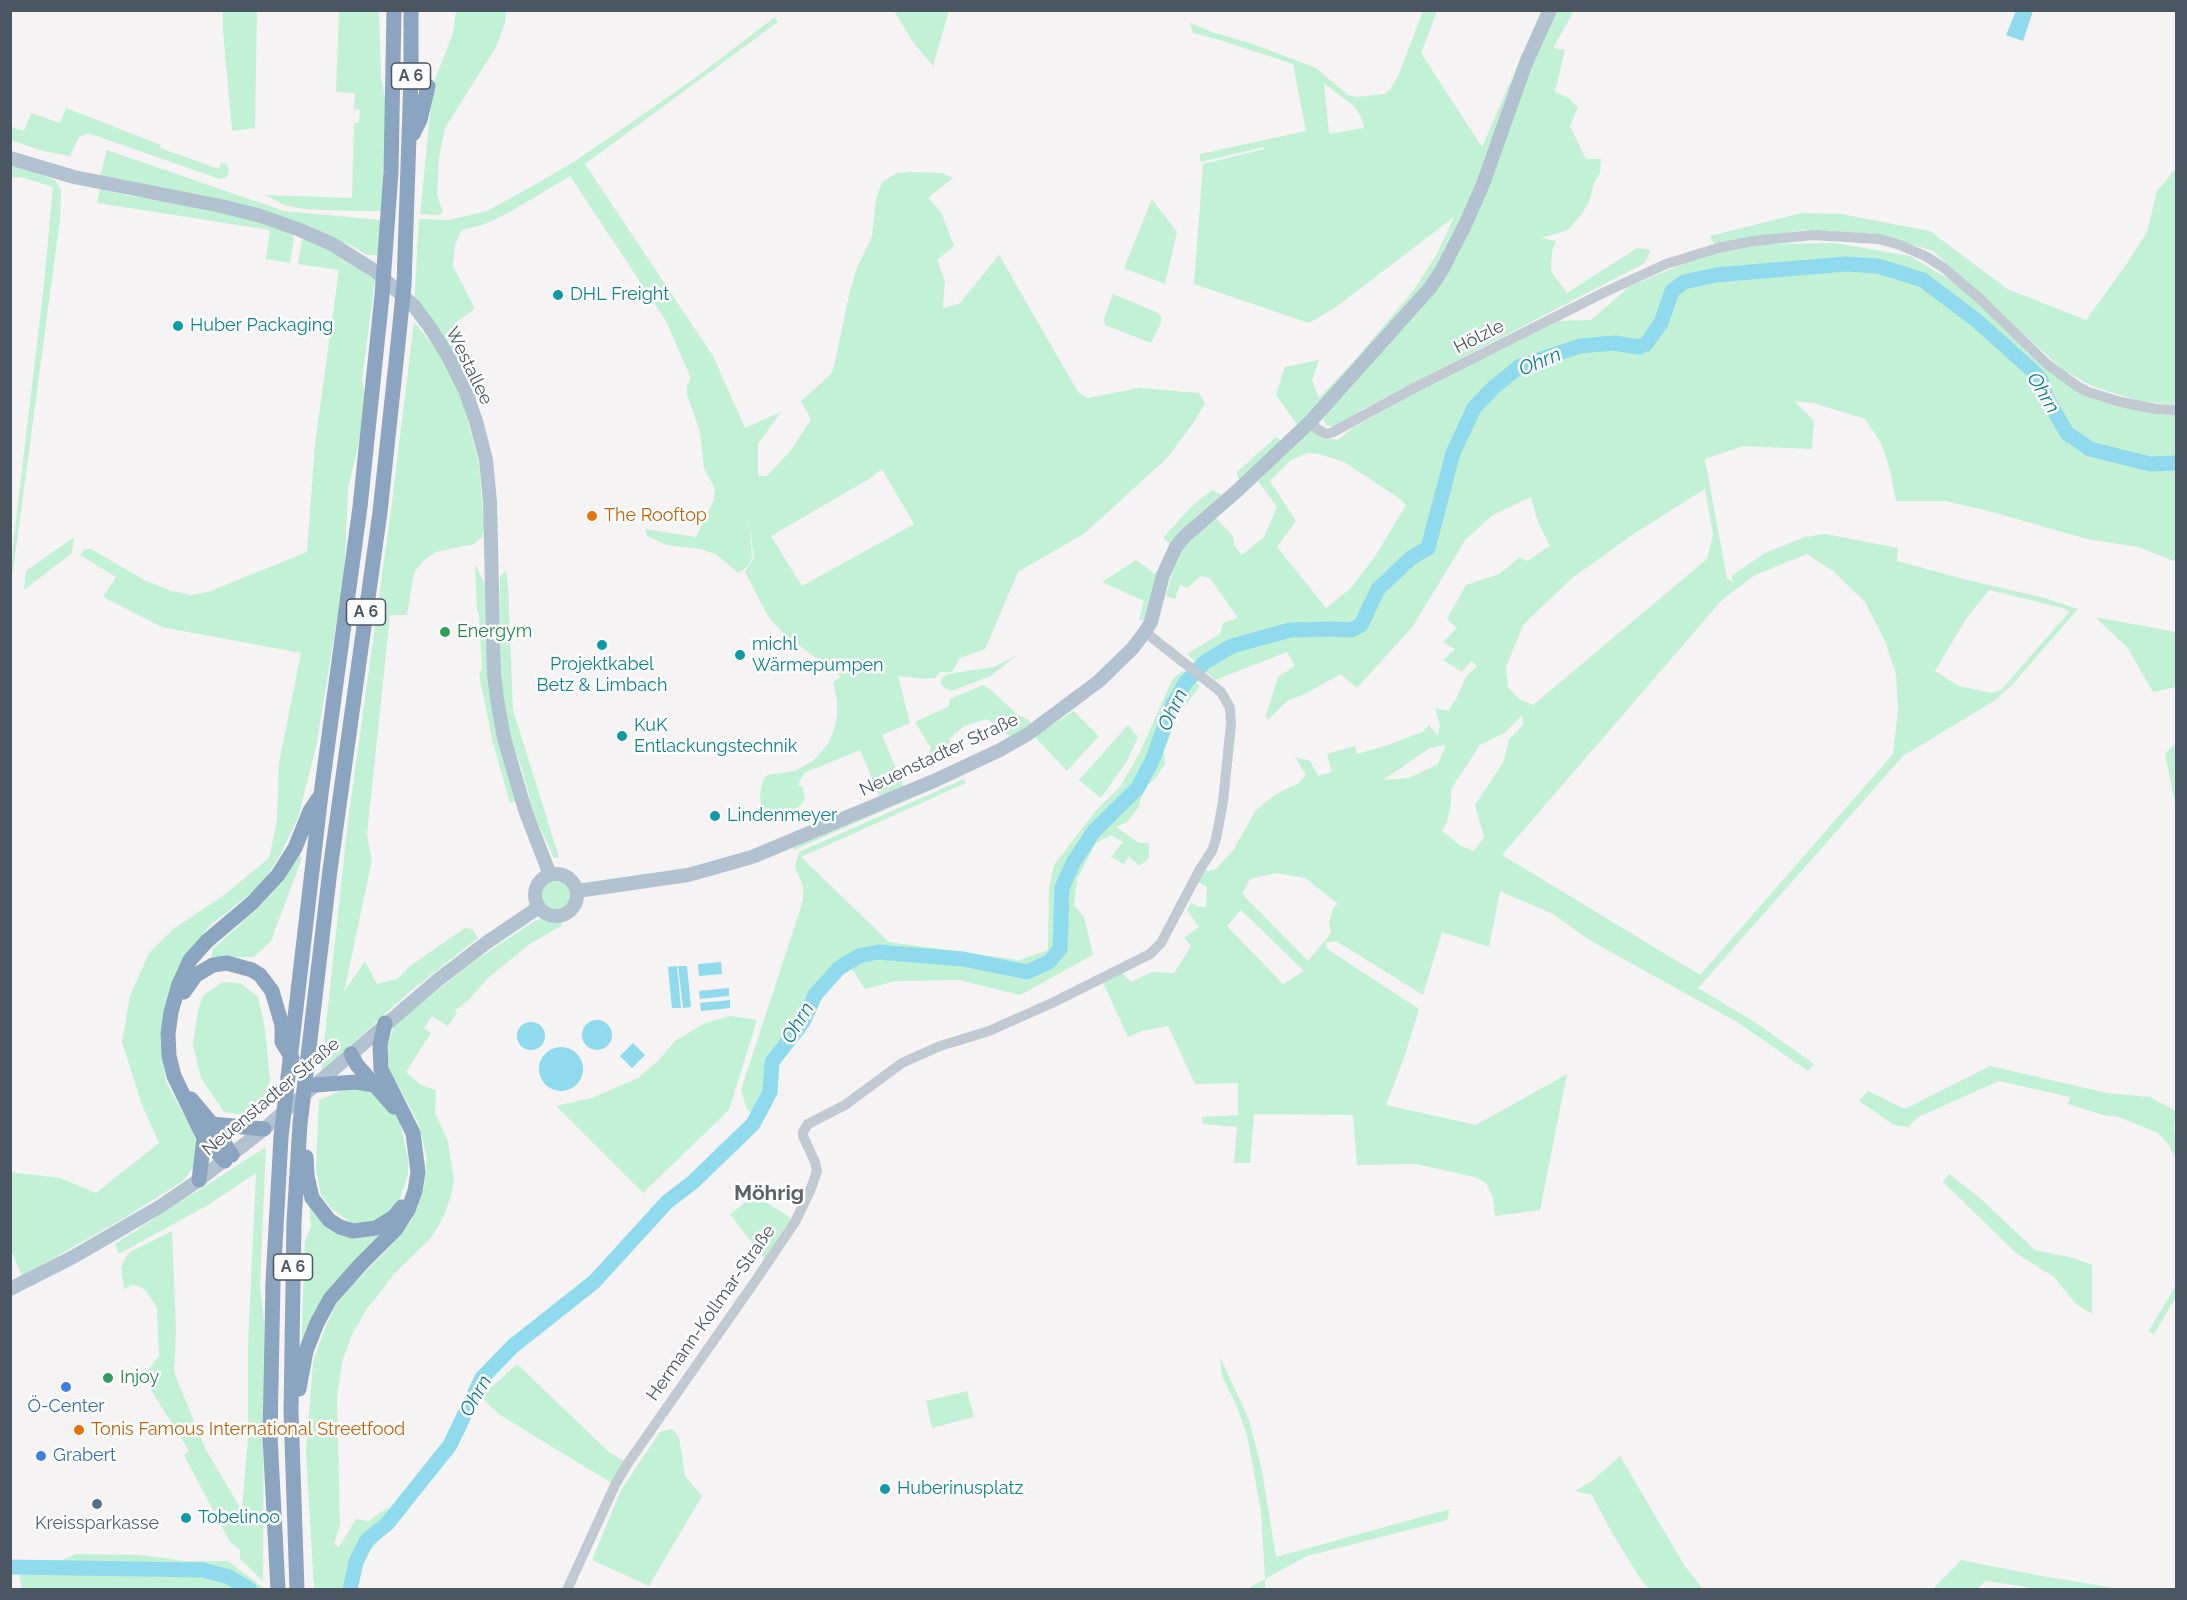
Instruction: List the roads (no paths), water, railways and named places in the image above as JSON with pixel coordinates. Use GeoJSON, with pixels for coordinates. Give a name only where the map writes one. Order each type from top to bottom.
{"type":"FeatureCollection","features":[{"type":"Feature","properties":{"kind":"highway","name":"A 6"},"geometry":{"type":"LineString","coordinates":[[278,1590],[270,1436],[273,1282],[282,1137],[321,794],[360,507],[382,296],[391,171],[394,10]]}},
{"type":"Feature","properties":{"kind":"highway","name":"A 6"},"geometry":{"type":"LineString","coordinates":[[297,1590],[291,1411],[294,1222],[300,1124],[310,1080],[387,447],[404,285],[410,142],[411,10]]}},
{"type":"Feature","properties":{"kind":"highway"},"geometry":{"type":"LineString","coordinates":[[410,142],[420,120],[428,86]]}},
{"type":"Feature","properties":{"kind":"highway"},"geometry":{"type":"LineString","coordinates":[[228,1158],[204,1138],[174,1077],[168,1034],[171,1012],[179,984],[190,960],[207,941],[252,903],[278,874],[295,848],[310,811],[321,794]]}},
{"type":"Feature","properties":{"kind":"highway"},"geometry":{"type":"LineString","coordinates":[[228,1158],[212,1124],[195,1105],[186,1090],[176,1056],[174,1034],[176,1013],[189,983],[196,975],[213,965],[227,963],[241,965],[260,975],[272,991],[282,1025],[282,1042],[292,1058]]}},
{"type":"Feature","properties":{"kind":"highway"},"geometry":{"type":"LineString","coordinates":[[291,1411],[298,1394],[306,1351],[330,1299],[396,1229],[408,1210],[415,1191],[418,1172],[413,1133],[381,1069],[380,1045],[385,1023]]}},
{"type":"Feature","properties":{"kind":"highway"},"geometry":{"type":"LineString","coordinates":[[353,1052],[381,1069]]}},
{"type":"Feature","properties":{"kind":"highway"},"geometry":{"type":"LineString","coordinates":[[300,1124],[312,1198],[329,1221],[353,1231],[376,1228],[386,1223],[403,1205],[410,1188],[413,1173],[412,1153],[402,1121],[394,1107],[357,1065],[353,1052]]}},
{"type":"Feature","properties":{"kind":"highway"},"geometry":{"type":"LineString","coordinates":[[310,1080],[374,1085]]}},
{"type":"Feature","properties":{"kind":"highway"},"geometry":{"type":"LineString","coordinates":[[212,1124],[264,1129]]}},
{"type":"Feature","properties":{"kind":"highway"},"geometry":{"type":"LineString","coordinates":[[199,1180],[204,1138]]}},
{"type":"Feature","properties":{"kind":"main road","name":"Neuenstadter Straße"},"geometry":{"type":"LineString","coordinates":[[577,891],[688,875],[752,857],[1000,750],[1059,712],[1114,667],[1151,622],[1163,575],[1176,547],[1185,536],[1311,422],[1419,301],[1442,270],[1483,184],[1526,63],[1550,10]]}},
{"type":"Feature","properties":{"kind":"main road","name":"Westallee"},"geometry":{"type":"LineString","coordinates":[[10,158],[74,177],[261,216],[332,244],[354,256],[394,287],[429,326],[448,356],[465,390],[486,460],[490,502],[494,674],[497,699],[504,738],[525,810],[550,875]]}},
{"type":"Feature","properties":{"kind":"main road"},"geometry":{"type":"LineString","coordinates":[[559,874],[568,878],[577,891],[576,902],[566,914],[551,915],[539,907],[535,896],[540,882],[550,875],[559,874]]}},
{"type":"Feature","properties":{"kind":"main road","name":"Neuenstadter Straße"},"geometry":{"type":"LineString","coordinates":[[10,1289],[73,1257],[161,1206],[199,1180],[264,1129],[310,1080],[353,1052],[385,1023],[486,943],[539,907]]}},
{"type":"Feature","properties":{"kind":"street","name":"Hölzle"},"geometry":{"type":"LineString","coordinates":[[1311,422],[1326,434],[1333,432],[1605,292],[1666,264],[1730,245],[1813,234],[1890,242],[1927,257],[1944,268],[1979,298],[2047,364],[2077,386],[2088,392],[2121,402],[2156,409],[2176,410]]}},
{"type":"Feature","properties":{"kind":"street","name":"Hermann-Kollmar-Straße"},"geometry":{"type":"LineString","coordinates":[[567,1590],[615,1485],[628,1463],[795,1222],[817,1171],[803,1136],[804,1128],[844,1105],[902,1063],[940,1046],[989,1031],[1052,1004],[1150,954],[1161,944],[1200,868],[1212,851],[1223,802],[1231,724],[1230,708],[1221,692],[1185,661],[1145,632]]}},
{"type":"Feature","properties":{"kind":"water"},"geometry":{"type":"Polygon","coordinates":[[[2016,11],[2033,11],[2023,41],[2006,35],[2016,11]]]}},
{"type":"Feature","properties":{"kind":"water"},"geometry":{"type":"Polygon","coordinates":[[[721,962],[722,974],[699,976],[698,964],[721,962]]]}},
{"type":"Feature","properties":{"kind":"water"},"geometry":{"type":"Polygon","coordinates":[[[677,966],[681,1008],[672,1008],[668,967],[677,966]]]}},
{"type":"Feature","properties":{"kind":"water"},"geometry":{"type":"Polygon","coordinates":[[[678,966],[687,966],[691,1007],[683,1008],[678,966]]]}},
{"type":"Feature","properties":{"kind":"water"},"geometry":{"type":"Polygon","coordinates":[[[729,988],[729,996],[700,999],[699,991],[729,988]]]}},
{"type":"Feature","properties":{"kind":"water"},"geometry":{"type":"Polygon","coordinates":[[[730,1000],[730,1008],[701,1011],[700,1003],[730,1000]]]}},
{"type":"Feature","properties":{"kind":"water"},"geometry":{"type":"Polygon","coordinates":[[[597,1020],[608,1024],[612,1035],[608,1046],[597,1050],[586,1046],[582,1035],[586,1024],[597,1020]]]}},
{"type":"Feature","properties":{"kind":"water"},"geometry":{"type":"Polygon","coordinates":[[[531,1022],[541,1026],[545,1036],[541,1046],[531,1050],[521,1046],[517,1036],[521,1026],[531,1022]]]}},
{"type":"Feature","properties":{"kind":"water"},"geometry":{"type":"Polygon","coordinates":[[[633,1043],[645,1055],[632,1068],[620,1056],[633,1043]]]}},
{"type":"Feature","properties":{"kind":"water"},"geometry":{"type":"Polygon","coordinates":[[[561,1047],[576,1054],[583,1069],[576,1084],[561,1091],[546,1084],[539,1069],[546,1054],[561,1047]]]}},
{"type":"Feature","properties":{"kind":"waterway","name":"Ohrn"},"geometry":{"type":"LineString","coordinates":[[350,1590],[356,1562],[367,1540],[387,1524],[450,1445],[482,1378],[513,1346],[594,1282],[667,1202],[693,1182],[753,1124],[770,1092],[772,1062],[803,1022],[815,995],[839,968],[859,956],[878,952],[963,959],[1027,972],[1049,962],[1060,949],[1062,888],[1073,863],[1094,831],[1137,789],[1152,761],[1172,706],[1186,682],[1205,662],[1232,646],[1290,630],[1351,630],[1361,625],[1378,589],[1411,558],[1428,548],[1453,453],[1474,408],[1493,388],[1520,366],[1580,346],[1614,343],[1639,347],[1646,344],[1661,323],[1672,291],[1684,282],[1716,275],[1845,264],[1878,266],[1923,280],[1976,320],[2041,380],[2046,397],[2067,433],[2090,449],[2150,464],[2176,463]]}},
{"type":"Feature","properties":{"kind":"waterway","name":"Ohrn"},"geometry":{"type":"LineString","coordinates":[[10,1567],[203,1570],[229,1577],[250,1590]]}},
{"type":"Feature","properties":{"kind":"place","name":"DHL Freight"},"geometry":{"type":"Point","coordinates":[558,295]}},
{"type":"Feature","properties":{"kind":"place","name":"Huber Packaging"},"geometry":{"type":"Point","coordinates":[178,326]}},
{"type":"Feature","properties":{"kind":"place","name":"The Rooftop"},"geometry":{"type":"Point","coordinates":[592,516]}},
{"type":"Feature","properties":{"kind":"place","name":"Energym"},"geometry":{"type":"Point","coordinates":[445,632]}},
{"type":"Feature","properties":{"kind":"place","name":"Projektkabel Betz & Limbach"},"geometry":{"type":"Point","coordinates":[602,645]}},
{"type":"Feature","properties":{"kind":"place","name":"michl Wärmepumpen"},"geometry":{"type":"Point","coordinates":[740,655]}},
{"type":"Feature","properties":{"kind":"place","name":"KuK Entlackungstechnik"},"geometry":{"type":"Point","coordinates":[622,736]}},
{"type":"Feature","properties":{"kind":"place","name":"Lindenmeyer"},"geometry":{"type":"Point","coordinates":[715,816]}},
{"type":"Feature","properties":{"kind":"place","name":"Injoy"},"geometry":{"type":"Point","coordinates":[108,1378]}},
{"type":"Feature","properties":{"kind":"place","name":"Ö-Center"},"geometry":{"type":"Point","coordinates":[66,1387]}},
{"type":"Feature","properties":{"kind":"place","name":"Tonis Famous International Streetfood"},"geometry":{"type":"Point","coordinates":[79,1430]}},
{"type":"Feature","properties":{"kind":"place","name":"Grabert"},"geometry":{"type":"Point","coordinates":[41,1456]}},
{"type":"Feature","properties":{"kind":"place","name":"Huberinusplatz"},"geometry":{"type":"Point","coordinates":[885,1489]}},
{"type":"Feature","properties":{"kind":"place","name":"Kreissparkasse"},"geometry":{"type":"Point","coordinates":[97,1504]}},
{"type":"Feature","properties":{"kind":"place","name":"Tobelinoo"},"geometry":{"type":"Point","coordinates":[186,1518]}},
{"type":"Feature","properties":{"kind":"district","name":"Möhrig"},"geometry":{"type":"Point","coordinates":[769,1194]}}]}
